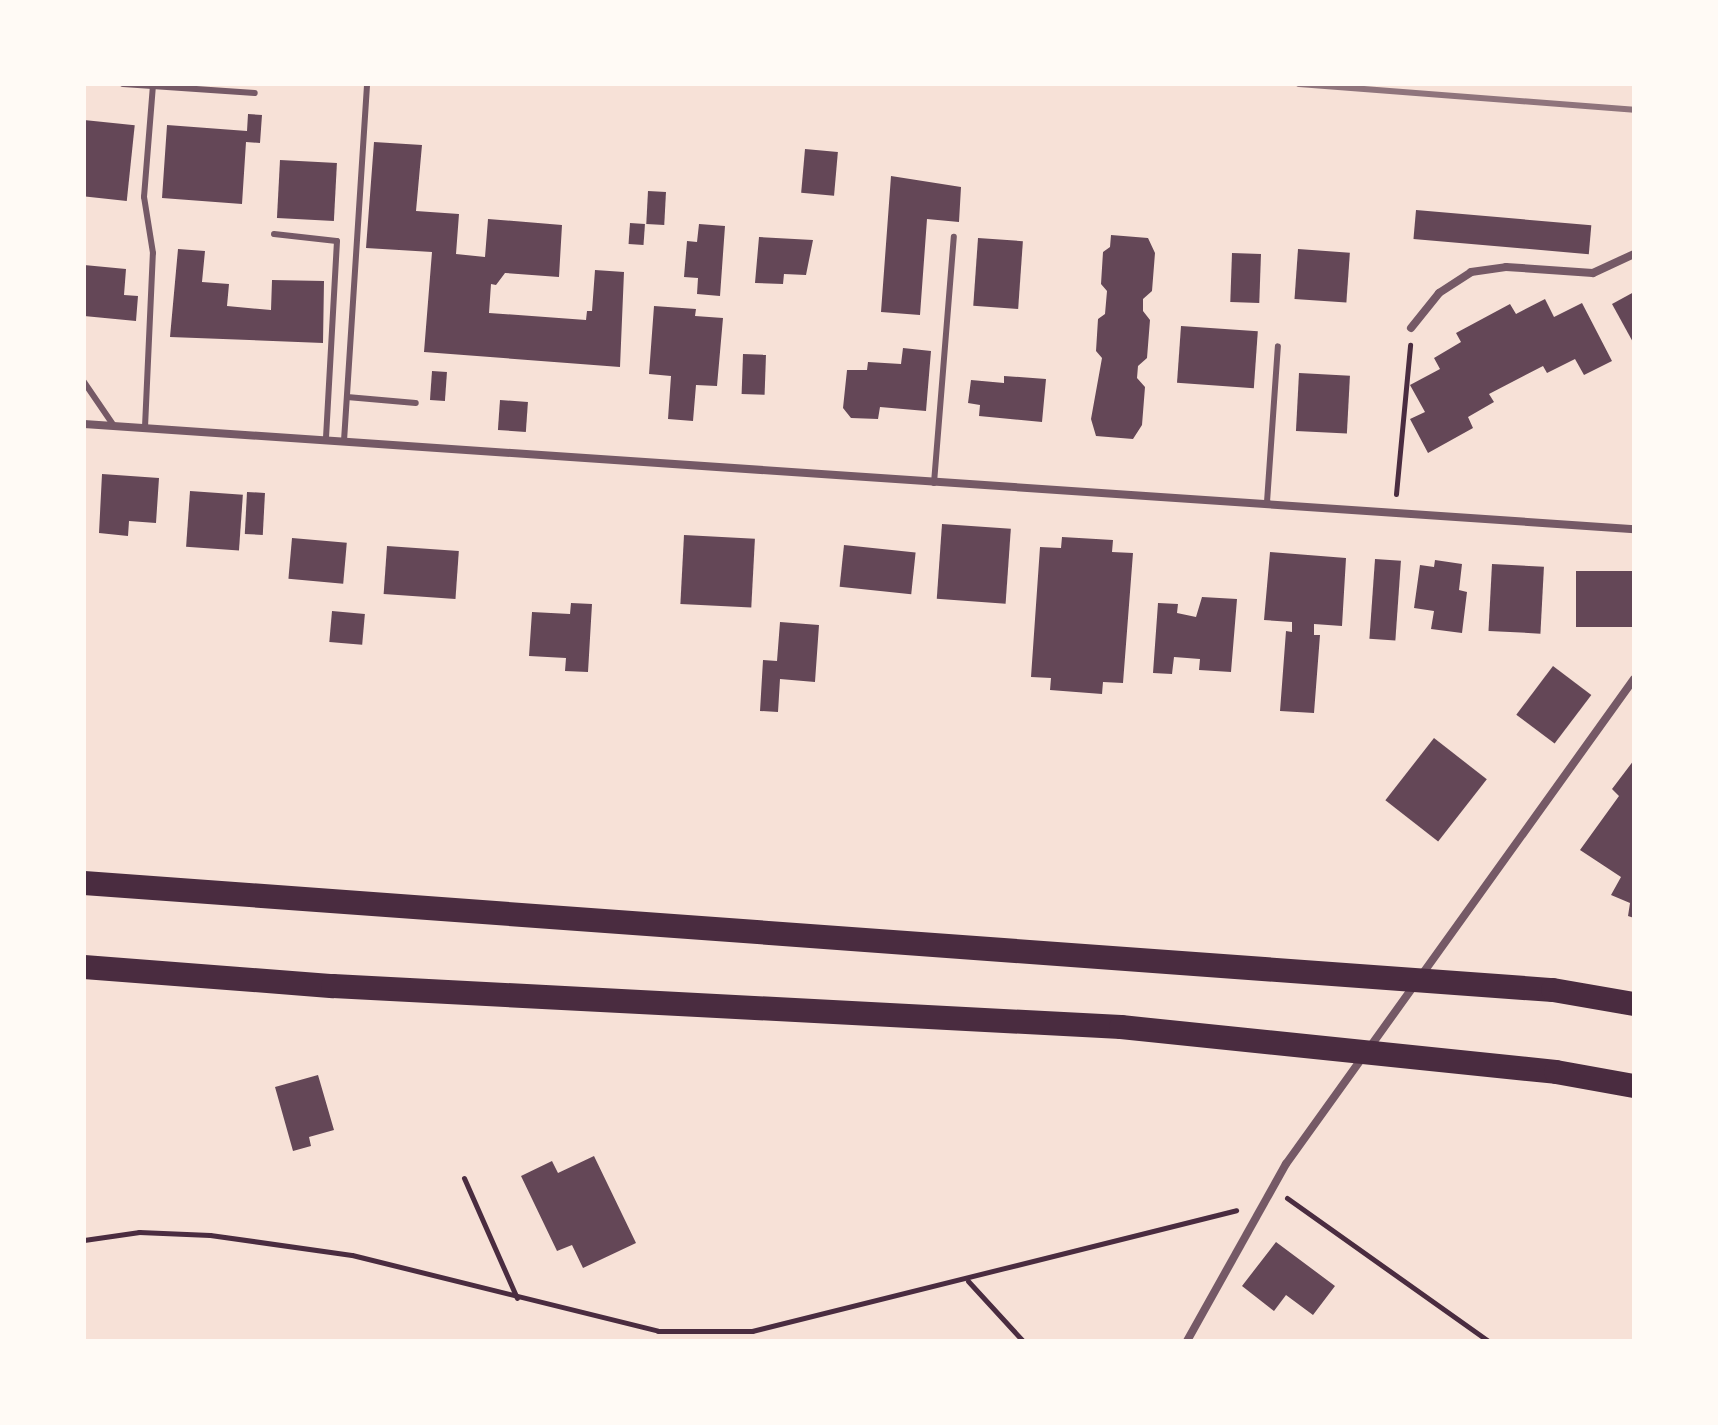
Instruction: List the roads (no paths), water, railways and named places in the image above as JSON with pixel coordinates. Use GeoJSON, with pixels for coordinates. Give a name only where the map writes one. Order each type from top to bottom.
{"type":"FeatureCollection","features":[{"type":"Feature","properties":{"kind":"highway"},"geometry":{"type":"LineString","coordinates":[[84,883],[1553,990],[1634,1004]]}},
{"type":"Feature","properties":{"kind":"highway"},"geometry":{"type":"LineString","coordinates":[[84,967],[333,986],[1121,1027],[1556,1072],[1634,1086]]}},
{"type":"Feature","properties":{"kind":"street"},"geometry":{"type":"LineString","coordinates":[[1411,328],[1439,293],[1471,272],[1506,267],[1593,273],[1634,254]]}},
{"type":"Feature","properties":{"kind":"street"},"geometry":{"type":"LineString","coordinates":[[84,424],[1634,529]]}},
{"type":"Feature","properties":{"kind":"street"},"geometry":{"type":"LineString","coordinates":[[1187,1341],[1261,1203],[1286,1164],[1634,679]]}},
{"type":"Feature","properties":{"kind":"lane"},"geometry":{"type":"LineString","coordinates":[[123,84],[255,93]]}},
{"type":"Feature","properties":{"kind":"lane"},"geometry":{"type":"LineString","coordinates":[[344,441],[367,84]]}},
{"type":"Feature","properties":{"kind":"lane"},"geometry":{"type":"LineString","coordinates":[[145,427],[153,253],[144,197],[153,86]]}},
{"type":"Feature","properties":{"kind":"lane"},"geometry":{"type":"LineString","coordinates":[[274,234],[337,241],[326,440]]}},
{"type":"Feature","properties":{"kind":"lane"},"geometry":{"type":"LineString","coordinates":[[934,483],[954,237]]}},
{"type":"Feature","properties":{"kind":"lane"},"geometry":{"type":"LineString","coordinates":[[1267,502],[1278,346]]}},
{"type":"Feature","properties":{"kind":"lane"},"geometry":{"type":"LineString","coordinates":[[84,382],[114,426]]}},
{"type":"Feature","properties":{"kind":"lane"},"geometry":{"type":"LineString","coordinates":[[347,397],[416,403]]}},
{"type":"Feature","properties":{"kind":"railway"},"geometry":{"type":"LineString","coordinates":[[1299,84],[1634,110]]}}]}
